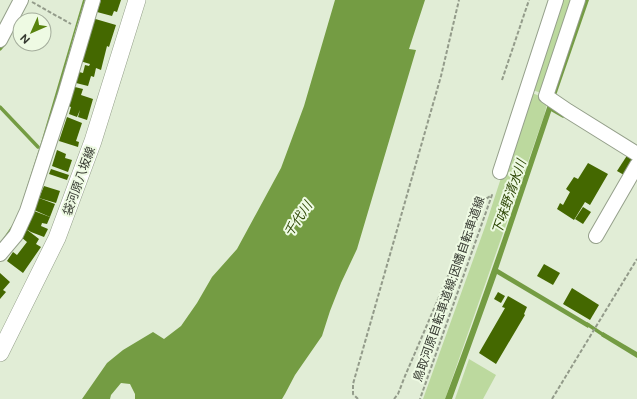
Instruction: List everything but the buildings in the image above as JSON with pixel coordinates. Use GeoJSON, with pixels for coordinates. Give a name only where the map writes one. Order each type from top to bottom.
{"type":"FeatureCollection","features":[{"type":"Feature","properties":{"kind":"main road","name":"袋河原八坂線"},"geometry":{"type":"LineString","coordinates":[[0,353],[57,238],[93,141],[137,0]]}},
{"type":"Feature","properties":{"kind":"street"},"geometry":{"type":"LineString","coordinates":[[0,40],[21,0]]}},
{"type":"Feature","properties":{"kind":"street"},"geometry":{"type":"LineString","coordinates":[[0,254],[16,235],[27,212],[64,98],[93,0]]}},
{"type":"Feature","properties":{"kind":"street"},"geometry":{"type":"LineString","coordinates":[[500,172],[556,0]]}},
{"type":"Feature","properties":{"kind":"street"},"geometry":{"type":"LineString","coordinates":[[578,0],[546,96],[637,154]]}},
{"type":"Feature","properties":{"kind":"street"},"geometry":{"type":"LineString","coordinates":[[596,236],[637,165]]}},
{"type":"Feature","properties":{"kind":"path"},"geometry":{"type":"LineString","coordinates":[[29,0],[71,24]]}},
{"type":"Feature","properties":{"kind":"path"},"geometry":{"type":"LineString","coordinates":[[358,399],[353,394],[353,384],[441,76],[458,0]]}},
{"type":"Feature","properties":{"kind":"path"},"geometry":{"type":"LineString","coordinates":[[502,80],[529,0]]}},
{"type":"Feature","properties":{"kind":"path","name":"鳥取河原自転車道線;因幡自転車道線"},"geometry":{"type":"LineString","coordinates":[[394,399],[398,394],[475,213],[481,202],[492,195],[420,399]]}},
{"type":"Feature","properties":{"kind":"path"},"geometry":{"type":"LineString","coordinates":[[552,399],[637,259]]}},
{"type":"Feature","properties":{"kind":"shaded area"},"geometry":{"type":"Polygon","coordinates":[[[559,0],[573,0],[541,93],[530,89],[559,0]]]}},
{"type":"Feature","properties":{"kind":"shaded area"},"geometry":{"type":"Polygon","coordinates":[[[529,92],[540,96],[547,104],[544,116],[445,399],[423,399],[486,224],[529,92]]]}},
{"type":"Feature","properties":{"kind":"shaded area"},"geometry":{"type":"Polygon","coordinates":[[[469,359],[496,375],[483,399],[455,399],[469,359]]]}},
{"type":"Feature","properties":{"kind":"water"},"geometry":{"type":"Polygon","coordinates":[[[83,0],[85,0],[40,157],[18,220],[0,247],[0,243],[18,215],[83,0]]]}},
{"type":"Feature","properties":{"kind":"water","name":"千代川"},"geometry":{"type":"Polygon","coordinates":[[[335,0],[425,0],[409,49],[416,50],[357,249],[341,283],[322,336],[295,375],[282,399],[135,399],[135,394],[130,384],[121,383],[111,395],[110,399],[82,399],[107,363],[123,350],[153,332],[164,339],[181,326],[197,303],[212,277],[237,249],[281,168],[304,106],[335,0]]]}},
{"type":"Feature","properties":{"kind":"water"},"geometry":{"type":"Polygon","coordinates":[[[583,0],[589,0],[498,269],[590,324],[588,328],[497,274],[452,399],[445,399],[499,250],[583,0]]]}},
{"type":"Feature","properties":{"kind":"water"},"geometry":{"type":"Polygon","coordinates":[[[603,332],[637,352],[637,358],[601,336],[603,332]]]}},
{"type":"Feature","properties":{"kind":"waterway"},"geometry":{"type":"LineString","coordinates":[[0,49],[5,43]]}},
{"type":"Feature","properties":{"kind":"waterway"},"geometry":{"type":"LineString","coordinates":[[0,107],[38,147]]}},
{"type":"Feature","properties":{"kind":"waterway"},"geometry":{"type":"LineString","coordinates":[[549,108],[563,116]]}},
{"type":"Feature","properties":{"kind":"waterway"},"geometry":{"type":"LineString","coordinates":[[587,324],[605,336]]}},
{"type":"Feature","properties":{"kind":"water label","name":"下味野清水川"},"geometry":{"type":"Point","coordinates":[509,197]}}]}
